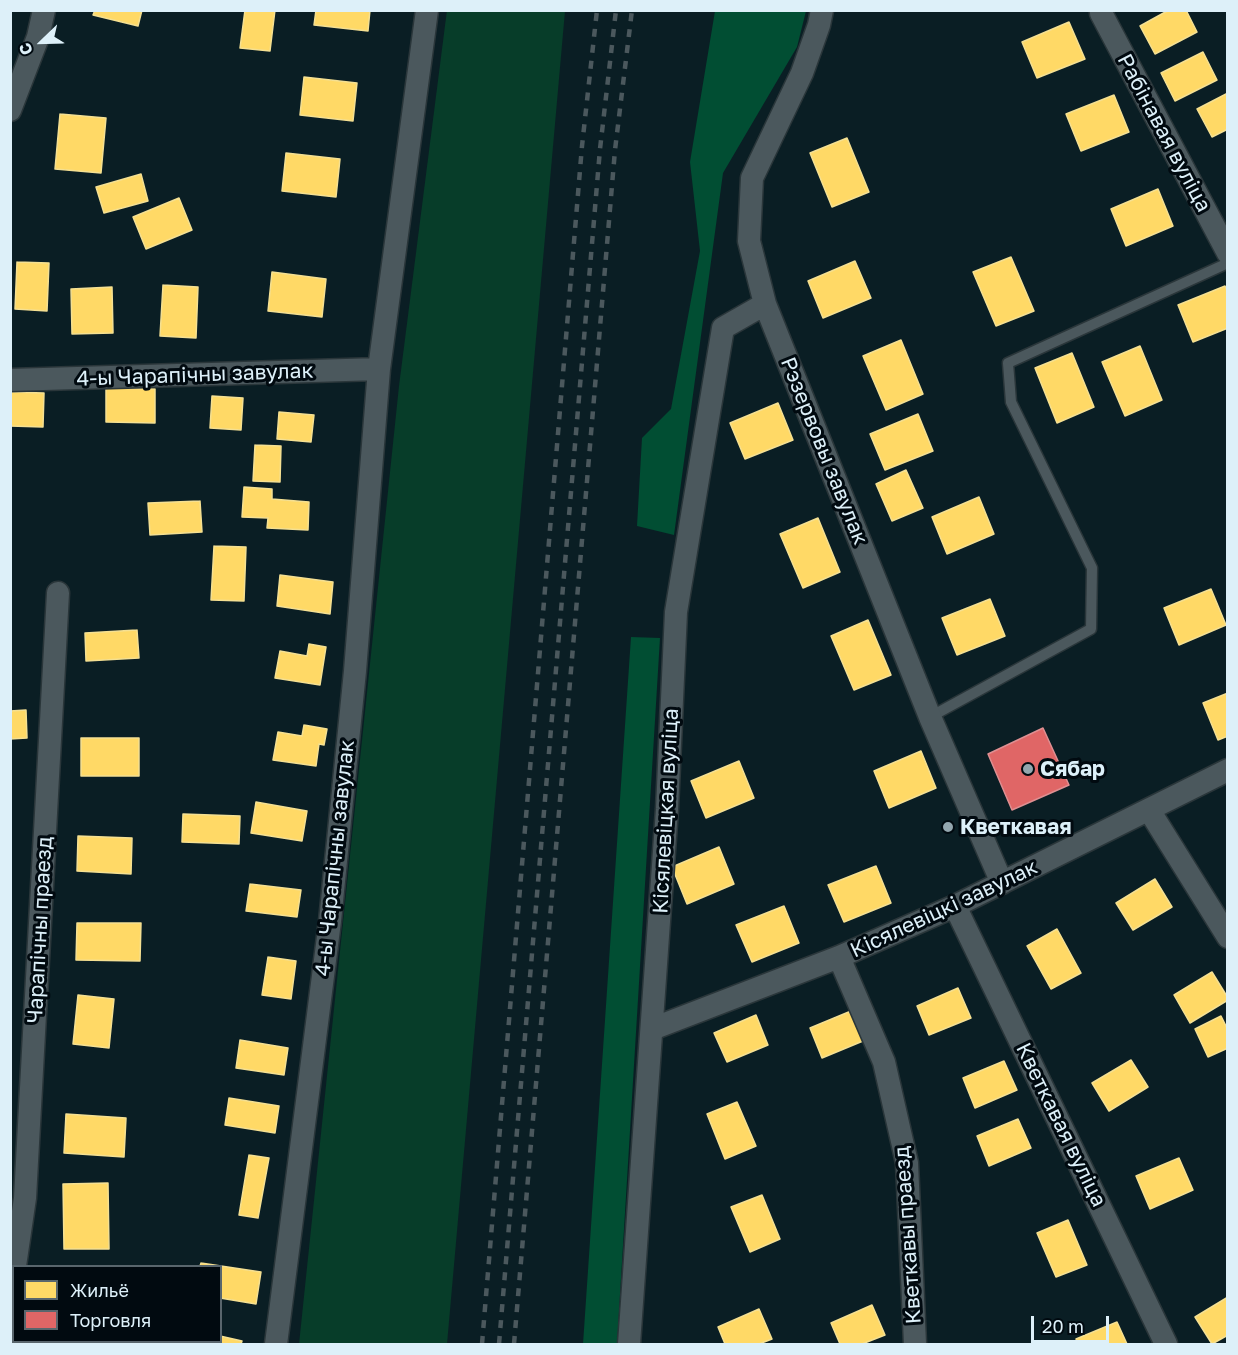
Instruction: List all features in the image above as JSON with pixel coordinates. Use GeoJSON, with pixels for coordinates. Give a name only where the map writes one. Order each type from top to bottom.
{"type":"FeatureCollection","features":[{"type":"Feature","properties":{"kind":"street"},"geometry":{"type":"LineString","coordinates":[[10,110],[38,37],[44,10]]}},
{"type":"Feature","properties":{"kind":"street","name":"4-ы Чарапічны завулак"},"geometry":{"type":"LineString","coordinates":[[276,1344],[330,921],[355,671],[379,369],[427,10]]}},
{"type":"Feature","properties":{"kind":"street","name":"Рэзервовы завулак"},"geometry":{"type":"LineString","coordinates":[[822,10],[802,73],[752,178],[749,241],[765,304],[930,717],[1002,883]]}},
{"type":"Feature","properties":{"kind":"street","name":"Рабінавая вуліца"},"geometry":{"type":"LineString","coordinates":[[1101,13],[1227,253]]}},
{"type":"Feature","properties":{"kind":"street","name":"Кісялевіцкая вуліца"},"geometry":{"type":"LineString","coordinates":[[629,1344],[667,809],[676,612],[723,328],[765,304]]}},
{"type":"Feature","properties":{"kind":"street","name":"4-ы Чарапічны завулак"},"geometry":{"type":"LineString","coordinates":[[10,380],[379,369]]}},
{"type":"Feature","properties":{"kind":"street","name":"Чарапічны праезд"},"geometry":{"type":"LineString","coordinates":[[15,1265],[25,1198],[58,593]]}},
{"type":"Feature","properties":{"kind":"street","name":"Кісялевіцкі завулак"},"geometry":{"type":"LineString","coordinates":[[652,1029],[839,957],[955,906],[1227,770]]}},
{"type":"Feature","properties":{"kind":"street"},"geometry":{"type":"LineString","coordinates":[[1149,810],[1227,937]]}},
{"type":"Feature","properties":{"kind":"street","name":"Кветкавая вуліца"},"geometry":{"type":"LineString","coordinates":[[955,906],[1166,1344]]}},
{"type":"Feature","properties":{"kind":"street","name":"Кветкавы праезд"},"geometry":{"type":"LineString","coordinates":[[839,957],[884,1062],[906,1163],[915,1344]]}},
{"type":"Feature","properties":{"kind":"lane"},"geometry":{"type":"LineString","coordinates":[[930,717],[1090,629],[1092,568],[1011,402],[1008,363],[1227,263]]}},
{"type":"Feature","properties":{"kind":"green space"},"geometry":{"type":"Polygon","coordinates":[[[447,10],[565,11],[447,1344],[299,1344],[399,386],[447,10]]]}},
{"type":"Feature","properties":{"kind":"green space"},"geometry":{"type":"Polygon","coordinates":[[[715,11],[806,11],[797,47],[723,173],[674,535],[637,526],[642,438],[671,409],[700,251],[690,162],[715,11]]]}},
{"type":"Feature","properties":{"kind":"green space"},"geometry":{"type":"Polygon","coordinates":[[[631,637],[660,638],[617,1344],[583,1344],[631,637]]]}},
{"type":"Feature","properties":{"kind":"building: Жильё"},"geometry":{"type":"Polygon","coordinates":[[[95,10],[142,10],[138,26],[93,15],[95,10]]]}},
{"type":"Feature","properties":{"kind":"building: Жильё"},"geometry":{"type":"Polygon","coordinates":[[[245,10],[275,10],[270,51],[240,48],[245,10]]]}},
{"type":"Feature","properties":{"kind":"building: Жильё"},"geometry":{"type":"Polygon","coordinates":[[[316,10],[370,10],[368,31],[314,25],[316,10]]]}},
{"type":"Feature","properties":{"kind":"building: Жильё"},"geometry":{"type":"Polygon","coordinates":[[[1169,10],[1186,10],[1197,32],[1155,54],[1140,26],[1169,10]]]}},
{"type":"Feature","properties":{"kind":"building: Жильё"},"geometry":{"type":"Polygon","coordinates":[[[1069,22],[1085,59],[1037,78],[1022,42],[1069,22]]]}},
{"type":"Feature","properties":{"kind":"building: Жильё"},"geometry":{"type":"Polygon","coordinates":[[[1203,52],[1217,80],[1175,101],[1161,73],[1203,52]]]}},
{"type":"Feature","properties":{"kind":"building: Жильё"},"geometry":{"type":"Polygon","coordinates":[[[304,77],[357,83],[353,121],[300,115],[304,77]]]}},
{"type":"Feature","properties":{"kind":"building: Жильё"},"geometry":{"type":"Polygon","coordinates":[[[1228,93],[1228,129],[1212,137],[1197,109],[1228,93]]]}},
{"type":"Feature","properties":{"kind":"building: Жильё"},"geometry":{"type":"Polygon","coordinates":[[[1114,95],[1129,132],[1081,151],[1066,114],[1114,95]]]}},
{"type":"Feature","properties":{"kind":"building: Жильё"},"geometry":{"type":"Polygon","coordinates":[[[60,114],[106,118],[101,173],[55,169],[60,114]]]}},
{"type":"Feature","properties":{"kind":"building: Жильё"},"geometry":{"type":"Polygon","coordinates":[[[847,138],[869,192],[832,207],[810,153],[847,138]]]}},
{"type":"Feature","properties":{"kind":"building: Жильё"},"geometry":{"type":"Polygon","coordinates":[[[286,153],[340,159],[336,197],[282,191],[286,153]]]}},
{"type":"Feature","properties":{"kind":"building: Жильё"},"geometry":{"type":"Polygon","coordinates":[[[141,174],[148,201],[104,213],[96,187],[141,174]]]}},
{"type":"Feature","properties":{"kind":"building: Жильё"},"geometry":{"type":"Polygon","coordinates":[[[1158,189],[1173,226],[1126,246],[1111,209],[1158,189]]]}},
{"type":"Feature","properties":{"kind":"building: Жильё"},"geometry":{"type":"Polygon","coordinates":[[[179,198],[192,230],[146,249],[133,217],[179,198]]]}},
{"type":"Feature","properties":{"kind":"building: Жильё"},"geometry":{"type":"Polygon","coordinates":[[[1011,257],[1034,311],[996,326],[973,272],[1011,257]]]}},
{"type":"Feature","properties":{"kind":"building: Жильё"},"geometry":{"type":"Polygon","coordinates":[[[855,261],[871,298],[823,318],[808,281],[855,261]]]}},
{"type":"Feature","properties":{"kind":"building: Жильё"},"geometry":{"type":"Polygon","coordinates":[[[17,262],[49,263],[47,311],[15,309],[17,262]]]}},
{"type":"Feature","properties":{"kind":"building: Жильё"},"geometry":{"type":"Polygon","coordinates":[[[272,272],[326,279],[322,317],[268,311],[272,272]]]}},
{"type":"Feature","properties":{"kind":"building: Жильё"},"geometry":{"type":"Polygon","coordinates":[[[163,285],[198,287],[196,338],[160,336],[163,285]]]}},
{"type":"Feature","properties":{"kind":"building: Жильё"},"geometry":{"type":"Polygon","coordinates":[[[1225,286],[1228,292],[1228,328],[1193,342],[1178,305],[1225,286]]]}},
{"type":"Feature","properties":{"kind":"building: Жильё"},"geometry":{"type":"Polygon","coordinates":[[[112,287],[113,333],[72,334],[71,289],[112,287]]]}},
{"type":"Feature","properties":{"kind":"building: Жильё"},"geometry":{"type":"Polygon","coordinates":[[[901,340],[923,394],[886,410],[863,356],[901,340]]]}},
{"type":"Feature","properties":{"kind":"building: Жильё"},"geometry":{"type":"Polygon","coordinates":[[[1140,346],[1162,400],[1125,416],[1102,362],[1140,346]]]}},
{"type":"Feature","properties":{"kind":"building: Жильё"},"geometry":{"type":"Polygon","coordinates":[[[1072,353],[1094,407],[1057,423],[1035,368],[1072,353]]]}},
{"type":"Feature","properties":{"kind":"building: Жильё"},"geometry":{"type":"Polygon","coordinates":[[[106,388],[155,389],[155,423],[106,422],[106,388]]]}},
{"type":"Feature","properties":{"kind":"building: Жильё"},"geometry":{"type":"Polygon","coordinates":[[[10,392],[44,393],[43,427],[10,426],[10,392]]]}},
{"type":"Feature","properties":{"kind":"building: Жильё"},"geometry":{"type":"Polygon","coordinates":[[[212,396],[243,398],[241,430],[210,428],[212,396]]]}},
{"type":"Feature","properties":{"kind":"building: Жильё"},"geometry":{"type":"Polygon","coordinates":[[[778,403],[793,440],[745,459],[730,423],[778,403]]]}},
{"type":"Feature","properties":{"kind":"building: Жильё"},"geometry":{"type":"Polygon","coordinates":[[[279,412],[314,415],[311,442],[277,439],[279,412]]]}},
{"type":"Feature","properties":{"kind":"building: Жильё"},"geometry":{"type":"Polygon","coordinates":[[[918,414],[933,451],[885,470],[870,434],[918,414]]]}},
{"type":"Feature","properties":{"kind":"building: Жильё"},"geometry":{"type":"Polygon","coordinates":[[[255,445],[281,446],[280,482],[253,481],[255,445]]]}},
{"type":"Feature","properties":{"kind":"building: Жильё"},"geometry":{"type":"Polygon","coordinates":[[[906,470],[923,508],[892,521],[876,484],[906,470]]]}},
{"type":"Feature","properties":{"kind":"building: Жильё"},"geometry":{"type":"Polygon","coordinates":[[[244,487],[272,489],[272,499],[309,502],[308,530],[267,528],[268,518],[242,517],[244,487]]]}},
{"type":"Feature","properties":{"kind":"building: Жильё"},"geometry":{"type":"Polygon","coordinates":[[[979,497],[994,534],[947,554],[932,517],[979,497]]]}},
{"type":"Feature","properties":{"kind":"building: Жильё"},"geometry":{"type":"Polygon","coordinates":[[[200,501],[202,532],[150,535],[148,503],[200,501]]]}},
{"type":"Feature","properties":{"kind":"building: Жильё"},"geometry":{"type":"Polygon","coordinates":[[[818,518],[840,572],[803,588],[780,534],[818,518]]]}},
{"type":"Feature","properties":{"kind":"building: Жильё"},"geometry":{"type":"Polygon","coordinates":[[[214,546],[246,547],[244,601],[211,600],[214,546]]]}},
{"type":"Feature","properties":{"kind":"building: Жильё"},"geometry":{"type":"Polygon","coordinates":[[[280,575],[333,582],[330,614],[277,606],[280,575]]]}},
{"type":"Feature","properties":{"kind":"building: Жильё"},"geometry":{"type":"Polygon","coordinates":[[[1211,589],[1226,625],[1179,645],[1164,608],[1211,589]]]}},
{"type":"Feature","properties":{"kind":"building: Жильё"},"geometry":{"type":"Polygon","coordinates":[[[990,599],[1005,636],[957,655],[942,618],[990,599]]]}},
{"type":"Feature","properties":{"kind":"building: Жильё"},"geometry":{"type":"Polygon","coordinates":[[[868,620],[891,675],[854,690],[831,636],[868,620]]]}},
{"type":"Feature","properties":{"kind":"building: Жильё"},"geometry":{"type":"Polygon","coordinates":[[[137,630],[139,658],[86,661],[85,633],[137,630]]]}},
{"type":"Feature","properties":{"kind":"building: Жильё"},"geometry":{"type":"Polygon","coordinates":[[[309,644],[326,647],[320,685],[275,678],[280,651],[307,656],[309,644]]]}},
{"type":"Feature","properties":{"kind":"building: Жильё"},"geometry":{"type":"Polygon","coordinates":[[[1228,693],[1228,736],[1218,740],[1203,703],[1228,693]]]}},
{"type":"Feature","properties":{"kind":"building: Жильё"},"geometry":{"type":"Polygon","coordinates":[[[26,710],[27,738],[10,739],[10,711],[26,710]]]}},
{"type":"Feature","properties":{"kind":"building: Жильё"},"geometry":{"type":"Polygon","coordinates":[[[304,725],[327,729],[324,745],[319,744],[316,766],[273,760],[278,732],[302,736],[304,725]]]}},
{"type":"Feature","properties":{"kind":"building: Жильё"},"geometry":{"type":"Polygon","coordinates":[[[81,738],[139,738],[139,776],[81,776],[81,738]]]}},
{"type":"Feature","properties":{"kind":"building: Жильё"},"geometry":{"type":"Polygon","coordinates":[[[921,751],[936,788],[889,808],[874,771],[921,751]]]}},
{"type":"Feature","properties":{"kind":"building: Жильё"},"geometry":{"type":"Polygon","coordinates":[[[739,761],[754,798],[706,818],[691,781],[739,761]]]}},
{"type":"Feature","properties":{"kind":"building: Жильё"},"geometry":{"type":"Polygon","coordinates":[[[256,802],[307,811],[302,841],[251,833],[256,802]]]}},
{"type":"Feature","properties":{"kind":"building: Жильё"},"geometry":{"type":"Polygon","coordinates":[[[183,814],[240,816],[239,844],[182,842],[183,814]]]}},
{"type":"Feature","properties":{"kind":"building: Жильё"},"geometry":{"type":"Polygon","coordinates":[[[78,836],[132,838],[131,874],[77,871],[78,836]]]}},
{"type":"Feature","properties":{"kind":"building: Жильё"},"geometry":{"type":"Polygon","coordinates":[[[719,847],[734,884],[687,904],[672,867],[719,847]]]}},
{"type":"Feature","properties":{"kind":"building: Жильё"},"geometry":{"type":"Polygon","coordinates":[[[876,866],[891,903],[844,922],[828,885],[876,866]]]}},
{"type":"Feature","properties":{"kind":"building: Жильё"},"geometry":{"type":"Polygon","coordinates":[[[1155,879],[1172,907],[1133,930],[1116,903],[1155,879]]]}},
{"type":"Feature","properties":{"kind":"building: Жильё"},"geometry":{"type":"Polygon","coordinates":[[[250,884],[301,890],[297,917],[246,911],[250,884]]]}},
{"type":"Feature","properties":{"kind":"building: Жильё"},"geometry":{"type":"Polygon","coordinates":[[[784,906],[799,943],[752,962],[736,925],[784,906]]]}},
{"type":"Feature","properties":{"kind":"building: Жильё"},"geometry":{"type":"Polygon","coordinates":[[[77,923],[141,923],[140,961],[76,960],[77,923]]]}},
{"type":"Feature","properties":{"kind":"building: Жильё"},"geometry":{"type":"Polygon","coordinates":[[[1057,929],[1081,973],[1051,989],[1027,946],[1057,929]]]}},
{"type":"Feature","properties":{"kind":"building: Жильё"},"geometry":{"type":"Polygon","coordinates":[[[268,957],[296,961],[291,999],[262,995],[268,957]]]}},
{"type":"Feature","properties":{"kind":"building: Жильё"},"geometry":{"type":"Polygon","coordinates":[[[1212,972],[1228,1000],[1190,1023],[1174,995],[1212,972]]]}},
{"type":"Feature","properties":{"kind":"building: Жильё"},"geometry":{"type":"Polygon","coordinates":[[[958,988],[971,1018],[929,1035],[917,1006],[958,988]]]}},
{"type":"Feature","properties":{"kind":"building: Жильё"},"geometry":{"type":"Polygon","coordinates":[[[78,995],[114,999],[109,1048],[73,1044],[78,995]]]}},
{"type":"Feature","properties":{"kind":"building: Жильё"},"geometry":{"type":"Polygon","coordinates":[[[851,1011],[863,1041],[822,1058],[810,1028],[851,1011]]]}},
{"type":"Feature","properties":{"kind":"building: Жильё"},"geometry":{"type":"Polygon","coordinates":[[[756,1015],[768,1045],[727,1062],[714,1033],[756,1015]]]}},
{"type":"Feature","properties":{"kind":"building: Жильё"},"geometry":{"type":"Polygon","coordinates":[[[1221,1016],[1228,1030],[1228,1048],[1208,1057],[1195,1029],[1221,1016]]]}},
{"type":"Feature","properties":{"kind":"building: Жильё"},"geometry":{"type":"Polygon","coordinates":[[[240,1040],[288,1048],[284,1075],[236,1068],[240,1040]]]}},
{"type":"Feature","properties":{"kind":"building: Жильё"},"geometry":{"type":"Polygon","coordinates":[[[1131,1060],[1148,1087],[1109,1111],[1092,1083],[1131,1060]]]}},
{"type":"Feature","properties":{"kind":"building: Жильё"},"geometry":{"type":"Polygon","coordinates":[[[1004,1061],[1017,1090],[975,1108],[963,1078],[1004,1061]]]}},
{"type":"Feature","properties":{"kind":"building: Жильё"},"geometry":{"type":"Polygon","coordinates":[[[229,1098],[279,1106],[275,1133],[225,1125],[229,1098]]]}},
{"type":"Feature","properties":{"kind":"building: Жильё"},"geometry":{"type":"Polygon","coordinates":[[[737,1102],[756,1146],[725,1159],[707,1114],[737,1102]]]}},
{"type":"Feature","properties":{"kind":"building: Жильё"},"geometry":{"type":"Polygon","coordinates":[[[66,1114],[126,1118],[124,1157],[64,1153],[66,1114]]]}},
{"type":"Feature","properties":{"kind":"building: Жильё"},"geometry":{"type":"Polygon","coordinates":[[[1018,1119],[1031,1148],[989,1166],[977,1136],[1018,1119]]]}},
{"type":"Feature","properties":{"kind":"building: Жильё"},"geometry":{"type":"Polygon","coordinates":[[[249,1155],[269,1158],[258,1218],[239,1215],[249,1155]]]}},
{"type":"Feature","properties":{"kind":"building: Жильё"},"geometry":{"type":"Polygon","coordinates":[[[1179,1158],[1193,1190],[1150,1209],[1136,1176],[1179,1158]]]}},
{"type":"Feature","properties":{"kind":"building: Жильё"},"geometry":{"type":"Polygon","coordinates":[[[108,1183],[109,1249],[64,1249],[63,1184],[108,1183]]]}},
{"type":"Feature","properties":{"kind":"building: Жильё"},"geometry":{"type":"Polygon","coordinates":[[[762,1195],[780,1239],[750,1252],[731,1207],[762,1195]]]}},
{"type":"Feature","properties":{"kind":"building: Жильё"},"geometry":{"type":"Polygon","coordinates":[[[1068,1220],[1087,1265],[1056,1277],[1037,1233],[1068,1220]]]}},
{"type":"Feature","properties":{"kind":"building: Жильё"},"geometry":{"type":"Polygon","coordinates":[[[222,1266],[261,1272],[256,1304],[222,1298],[222,1266]]]}},
{"type":"Feature","properties":{"kind":"building: Жильё"},"geometry":{"type":"Polygon","coordinates":[[[1228,1297],[1228,1335],[1212,1344],[1195,1317],[1228,1297]]]}},
{"type":"Feature","properties":{"kind":"building: Жильё"},"geometry":{"type":"Polygon","coordinates":[[[872,1305],[885,1335],[862,1344],[840,1344],[831,1323],[872,1305]]]}},
{"type":"Feature","properties":{"kind":"building: Жильё"},"geometry":{"type":"Polygon","coordinates":[[[759,1309],[772,1339],[759,1344],[725,1344],[718,1327],[759,1309]]]}},
{"type":"Feature","properties":{"kind":"building: Жильё"},"geometry":{"type":"Polygon","coordinates":[[[1117,1322],[1127,1344],[1078,1344],[1076,1339],[1117,1322]]]}},
{"type":"Feature","properties":{"kind":"building: Жильё"},"geometry":{"type":"Polygon","coordinates":[[[222,1336],[242,1341],[241,1344],[187,1344],[222,1343],[222,1336]]]}},
{"type":"Feature","properties":{"kind":"building: Торговля","name":"Сябар"},"geometry":{"type":"Polygon","coordinates":[[[1043,728],[1069,785],[1012,810],[988,754],[1043,728]]]}},
{"type":"Feature","properties":{"kind":"railway"},"geometry":{"type":"LineString","coordinates":[[482,1344],[582,146],[597,10]]}},
{"type":"Feature","properties":{"kind":"railway"},"geometry":{"type":"LineString","coordinates":[[499,1344],[600,149],[616,10]]}},
{"type":"Feature","properties":{"kind":"railway"},"geometry":{"type":"LineString","coordinates":[[514,1344],[615,150],[632,10]]}},
{"type":"Feature","properties":{"kind":"place","name":"Сябар"},"geometry":{"type":"Point","coordinates":[1028,769]}},
{"type":"Feature","properties":{"kind":"place","name":"Кветкавая"},"geometry":{"type":"Point","coordinates":[948,827]}}]}
